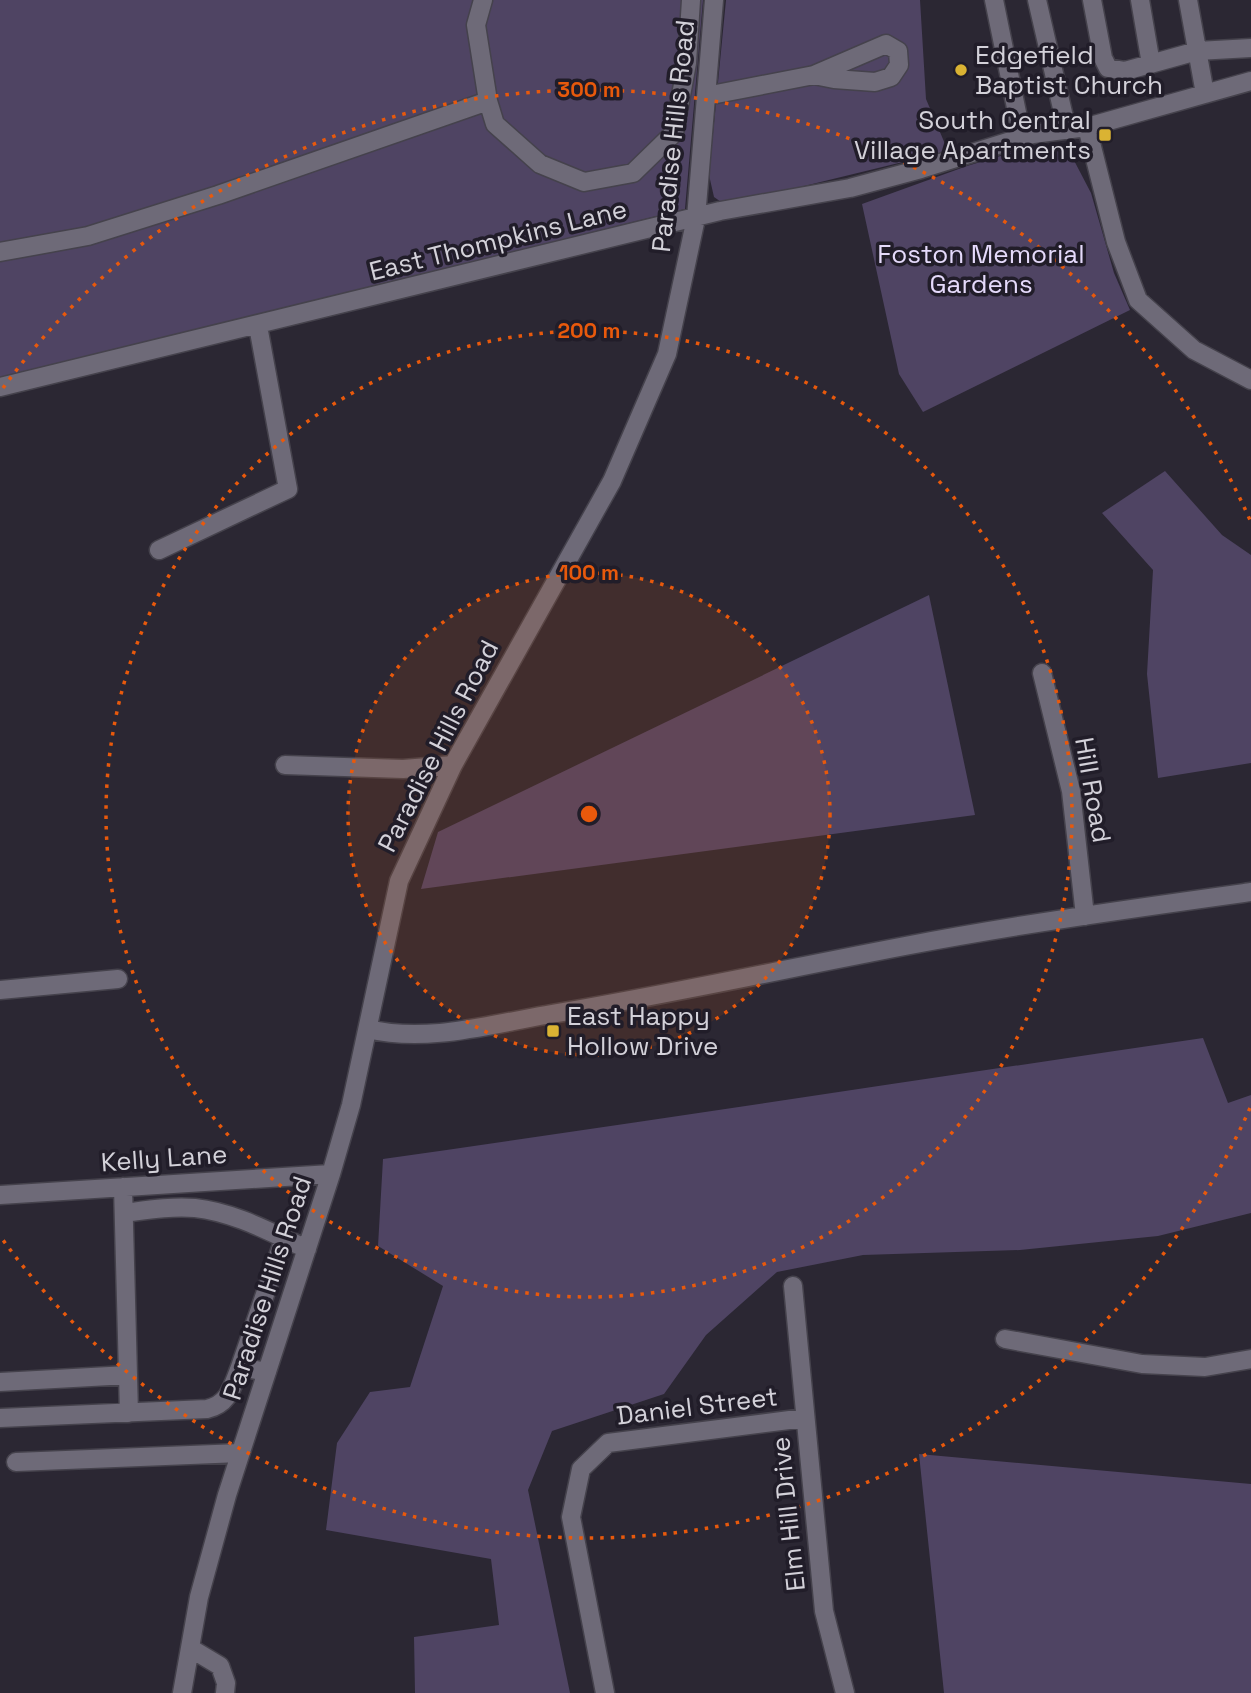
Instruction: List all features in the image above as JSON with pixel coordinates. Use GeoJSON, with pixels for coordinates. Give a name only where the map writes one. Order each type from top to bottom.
{"type":"FeatureCollection","features":[{"type":"Feature","properties":{"kind":"street"},"geometry":{"type":"LineString","coordinates":[[483,0],[476,25],[488,101],[495,124],[540,164],[584,182],[633,173],[674,133],[687,63],[691,0]]}},
{"type":"Feature","properties":{"kind":"street","name":"Paradise Hills Road"},"geometry":{"type":"LineString","coordinates":[[182,1693],[209,1558],[351,1105],[398,881],[453,765],[612,481],[667,354],[696,218],[714,0]]}},
{"type":"Feature","properties":{"kind":"street"},"geometry":{"type":"LineString","coordinates":[[993,0],[1022,137]]}},
{"type":"Feature","properties":{"kind":"street"},"geometry":{"type":"LineString","coordinates":[[1037,0],[1067,130]]}},
{"type":"Feature","properties":{"kind":"street"},"geometry":{"type":"LineString","coordinates":[[1092,0],[1103,58],[1108,68],[1125,71],[1197,51],[1251,48]]}},
{"type":"Feature","properties":{"kind":"street"},"geometry":{"type":"LineString","coordinates":[[1140,0],[1151,64]]}},
{"type":"Feature","properties":{"kind":"street"},"geometry":{"type":"LineString","coordinates":[[1188,0],[1205,94]]}},
{"type":"Feature","properties":{"kind":"street"},"geometry":{"type":"LineString","coordinates":[[706,96],[814,75]]}},
{"type":"Feature","properties":{"kind":"street","name":"East Thompkins Lane"},"geometry":{"type":"LineString","coordinates":[[0,387],[720,211],[850,188],[1022,137],[1087,127],[1251,81]]}},
{"type":"Feature","properties":{"kind":"street"},"geometry":{"type":"LineString","coordinates":[[0,252],[88,236],[205,199],[488,101]]}},
{"type":"Feature","properties":{"kind":"street"},"geometry":{"type":"LineString","coordinates":[[1087,127],[1116,242],[1138,300],[1194,350],[1251,380]]}},
{"type":"Feature","properties":{"kind":"street"},"geometry":{"type":"LineString","coordinates":[[159,550],[288,489],[258,326]]}},
{"type":"Feature","properties":{"kind":"street","name":"Hill Road"},"geometry":{"type":"LineString","coordinates":[[1042,673],[1070,791],[1085,916]]}},
{"type":"Feature","properties":{"kind":"street"},"geometry":{"type":"LineString","coordinates":[[285,765],[403,769],[453,765]]}},
{"type":"Feature","properties":{"kind":"street"},"geometry":{"type":"LineString","coordinates":[[368,1029],[392,1035],[417,1036],[650,998],[907,946],[1251,892]]}},
{"type":"Feature","properties":{"kind":"street"},"geometry":{"type":"LineString","coordinates":[[0,990],[118,979]]}},
{"type":"Feature","properties":{"kind":"street","name":"Kelly Lane"},"geometry":{"type":"LineString","coordinates":[[0,1195],[331,1174]]}},
{"type":"Feature","properties":{"kind":"street"},"geometry":{"type":"LineString","coordinates":[[123,1187],[129,1413]]}},
{"type":"Feature","properties":{"kind":"street"},"geometry":{"type":"LineString","coordinates":[[124,1213],[198,1208],[247,1222],[307,1249]]}},
{"type":"Feature","properties":{"kind":"street"},"geometry":{"type":"LineString","coordinates":[[0,1418],[218,1407],[225,1401],[240,1367],[284,1239]]}},
{"type":"Feature","properties":{"kind":"street","name":"Elm Hill Drive"},"geometry":{"type":"LineString","coordinates":[[793,1286],[824,1611],[845,1693]]}},
{"type":"Feature","properties":{"kind":"street"},"geometry":{"type":"LineString","coordinates":[[265,1298],[288,1306]]}},
{"type":"Feature","properties":{"kind":"street"},"geometry":{"type":"LineString","coordinates":[[1005,1339],[1142,1364],[1205,1367],[1251,1359]]}},
{"type":"Feature","properties":{"kind":"street"},"geometry":{"type":"LineString","coordinates":[[240,1367],[267,1372]]}},
{"type":"Feature","properties":{"kind":"street"},"geometry":{"type":"LineString","coordinates":[[0,1382],[128,1375]]}},
{"type":"Feature","properties":{"kind":"street","name":"Daniel Street"},"geometry":{"type":"LineString","coordinates":[[605,1693],[571,1517],[581,1469],[608,1443],[806,1418]]}},
{"type":"Feature","properties":{"kind":"street"},"geometry":{"type":"LineString","coordinates":[[16,1462],[240,1453]]}},
{"type":"Feature","properties":{"kind":"street"},"geometry":{"type":"LineString","coordinates":[[190,1648],[220,1666],[226,1684],[225,1693]]}},
{"type":"Feature","properties":{"kind":"green space"},"geometry":{"type":"Polygon","coordinates":[[[0,0],[703,0],[685,209],[0,379],[0,0]]]}},
{"type":"Feature","properties":{"kind":"green space"},"geometry":{"type":"Polygon","coordinates":[[[726,0],[920,0],[926,99],[948,151],[724,204],[714,197],[709,175],[726,0]]]}},
{"type":"Feature","properties":{"kind":"green space","name":"Foston Memorial Gardens"},"geometry":{"type":"Polygon","coordinates":[[[1067,147],[1091,193],[1114,273],[1130,310],[923,412],[899,374],[862,204],[1014,152],[1067,147]]]}},
{"type":"Feature","properties":{"kind":"green space"},"geometry":{"type":"Polygon","coordinates":[[[1165,471],[1222,535],[1251,555],[1251,763],[1158,778],[1147,674],[1153,570],[1102,513],[1165,471]]]}},
{"type":"Feature","properties":{"kind":"green space"},"geometry":{"type":"Polygon","coordinates":[[[929,595],[975,815],[421,889],[438,832],[929,595]]]}},
{"type":"Feature","properties":{"kind":"green space"},"geometry":{"type":"Polygon","coordinates":[[[1203,1038],[1228,1103],[1251,1095],[1251,1213],[1158,1236],[1020,1250],[863,1255],[777,1272],[706,1335],[664,1394],[552,1431],[528,1490],[570,1693],[415,1693],[414,1637],[499,1625],[491,1559],[326,1530],[337,1443],[370,1392],[410,1387],[443,1286],[378,1246],[383,1159],[1203,1038]]]}},
{"type":"Feature","properties":{"kind":"green space"},"geometry":{"type":"Polygon","coordinates":[[[919,1454],[1251,1484],[1251,1693],[944,1693],[919,1454]]]}},
{"type":"Feature","properties":{"kind":"place","name":"Edgefield Baptist Church"},"geometry":{"type":"Point","coordinates":[961,70]}},
{"type":"Feature","properties":{"kind":"place","name":"South Central Village Apartments"},"geometry":{"type":"Point","coordinates":[1105,135]}},
{"type":"Feature","properties":{"kind":"place","name":"East Happy Hollow Drive"},"geometry":{"type":"Point","coordinates":[553,1031]}}]}
